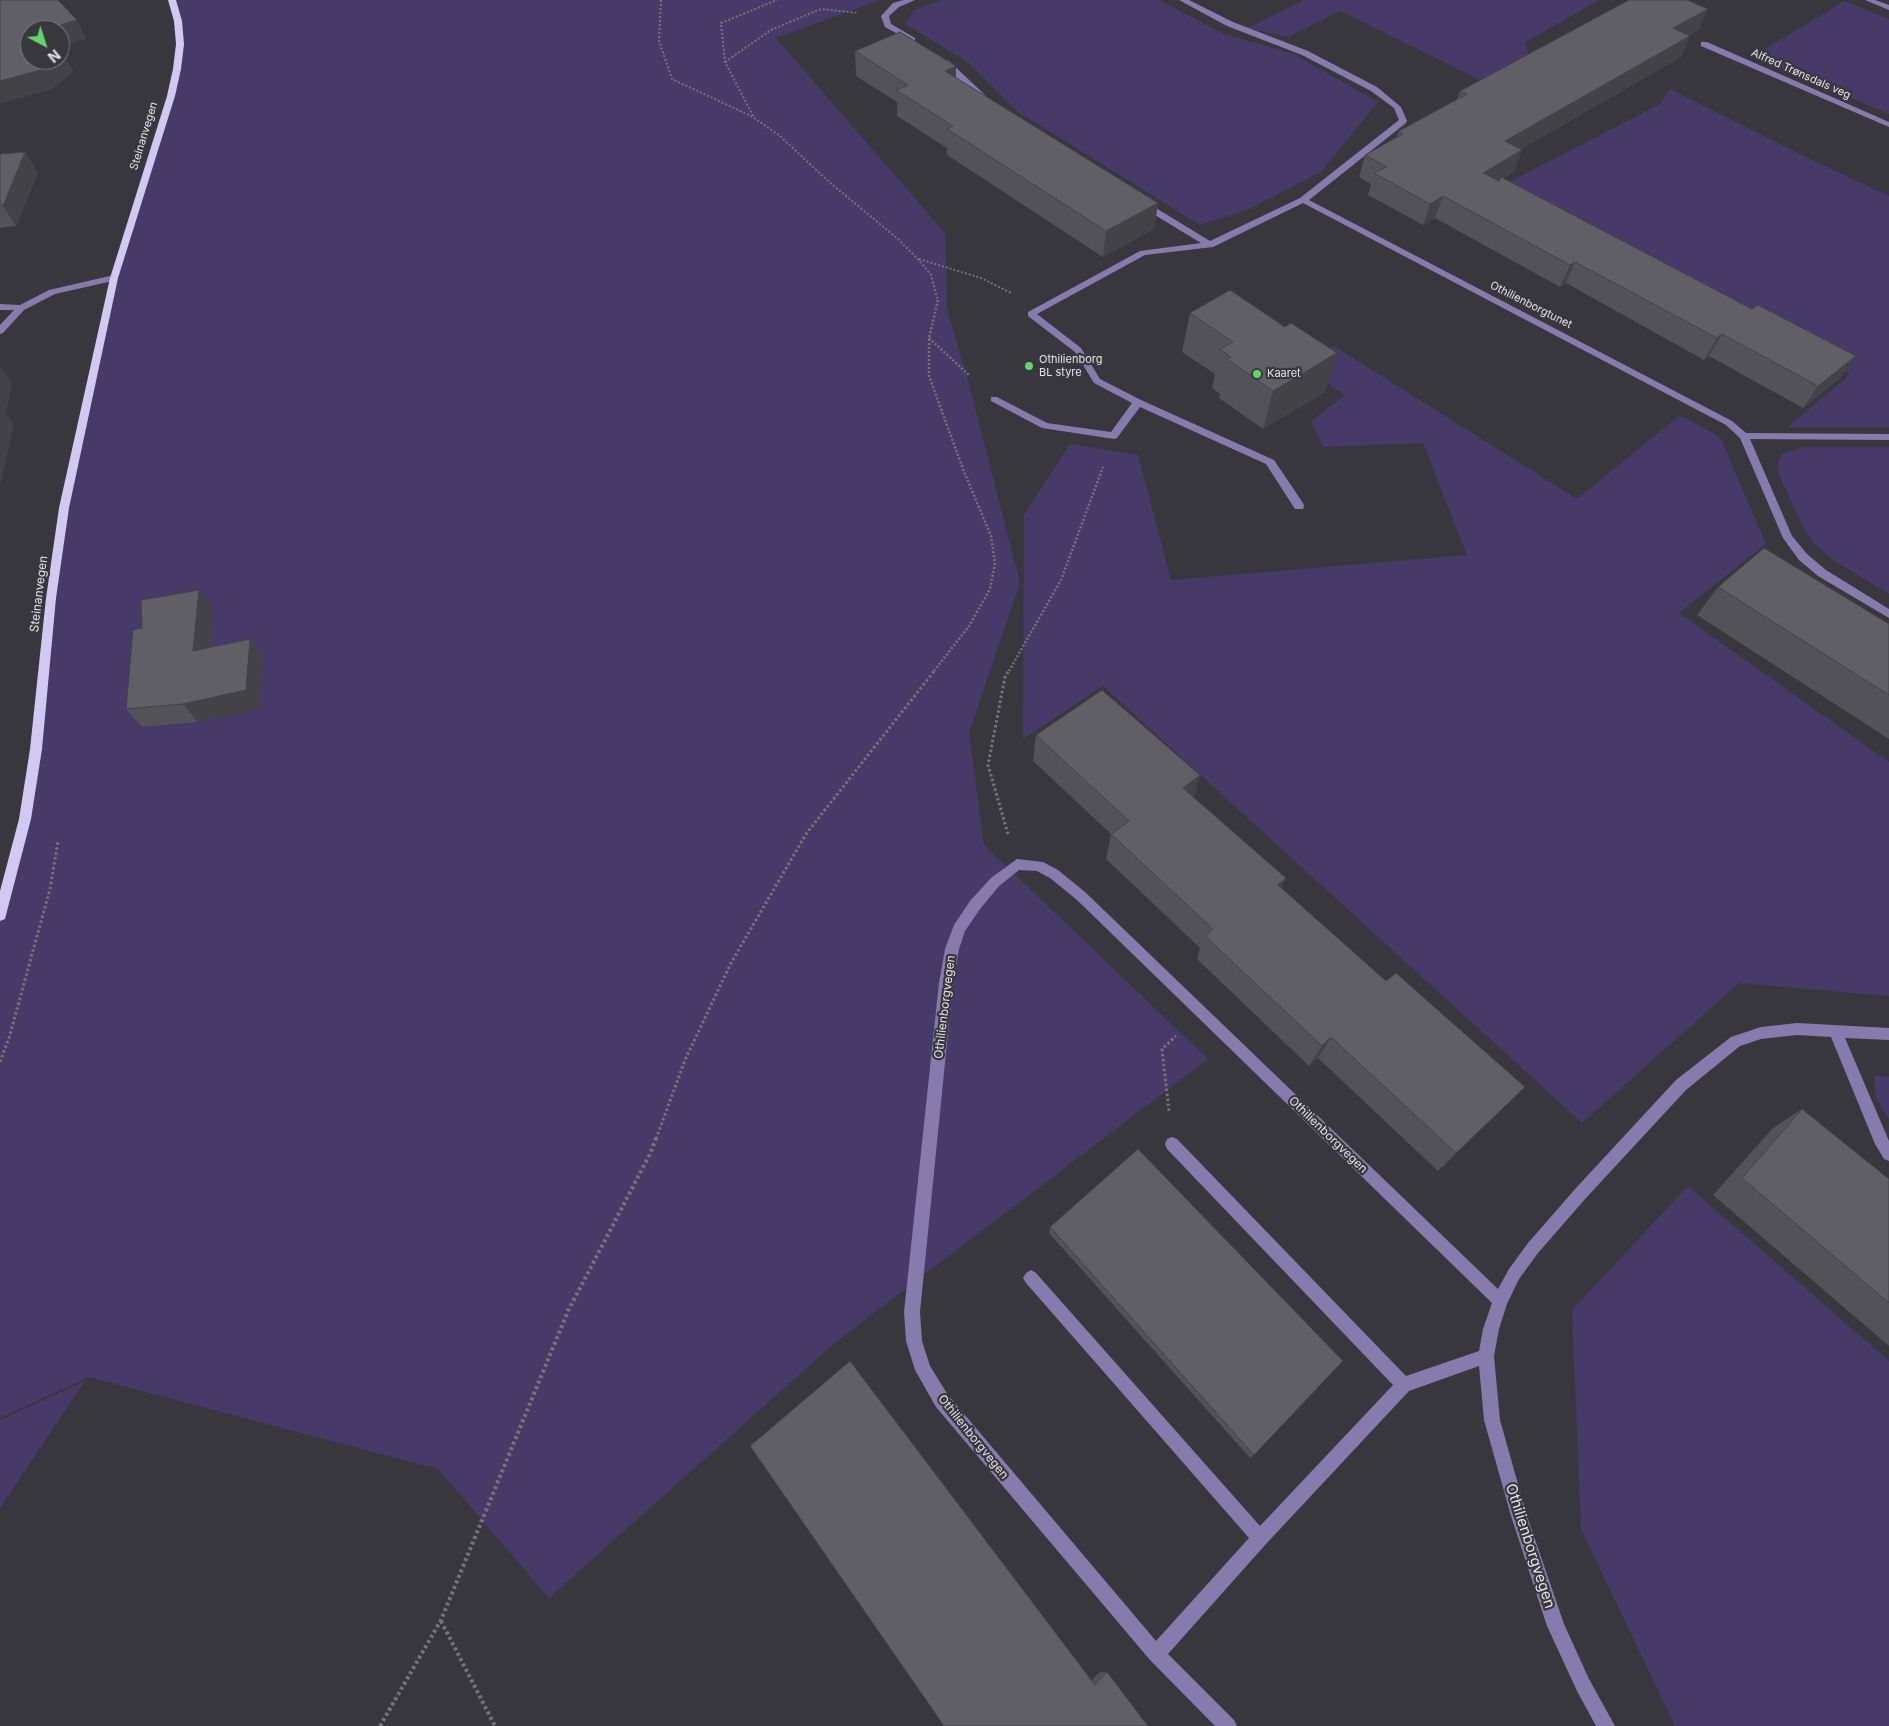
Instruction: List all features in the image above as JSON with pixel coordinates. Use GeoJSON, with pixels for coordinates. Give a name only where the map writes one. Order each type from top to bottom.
{"type":"FeatureCollection","features":[{"type":"Feature","properties":{"kind":"main road","name":"Steinanvegen"},"geometry":{"type":"LineString","coordinates":[[0,915],[25,819],[36,749],[51,598],[64,508],[114,278],[171,96],[177,69],[180,44],[178,21],[172,0]]}},
{"type":"Feature","properties":{"kind":"street"},"geometry":{"type":"LineString","coordinates":[[912,0],[896,5],[885,16],[888,25],[918,44]]}},
{"type":"Feature","properties":{"kind":"street"},"geometry":{"type":"LineString","coordinates":[[1183,0],[1230,24],[1305,53],[1374,89],[1397,107],[1403,121],[1303,200],[1210,245],[1143,253],[1032,314],[1078,350],[1097,381],[1138,402],[1270,462],[1299,506]]}},
{"type":"Feature","properties":{"kind":"street"},"geometry":{"type":"LineString","coordinates":[[1869,0],[1889,8]]}},
{"type":"Feature","properties":{"kind":"street","name":"Alfred Trønsdals veg"},"geometry":{"type":"LineString","coordinates":[[1704,44],[1889,125]]}},
{"type":"Feature","properties":{"kind":"street"},"geometry":{"type":"LineString","coordinates":[[940,58],[987,102]]}},
{"type":"Feature","properties":{"kind":"street"},"geometry":{"type":"LineString","coordinates":[[1134,199],[1210,245]]}},
{"type":"Feature","properties":{"kind":"street","name":"Othilienborgtunet"},"geometry":{"type":"LineString","coordinates":[[1303,200],[1710,412],[1729,424],[1744,436],[1788,538],[1803,557],[1822,573],[1889,614]]}},
{"type":"Feature","properties":{"kind":"street"},"geometry":{"type":"LineString","coordinates":[[0,332],[20,308],[52,292],[114,278]]}},
{"type":"Feature","properties":{"kind":"street"},"geometry":{"type":"LineString","coordinates":[[0,307],[20,308]]}},
{"type":"Feature","properties":{"kind":"street"},"geometry":{"type":"LineString","coordinates":[[994,399],[1045,426],[1114,436],[1138,402]]}},
{"type":"Feature","properties":{"kind":"street"},"geometry":{"type":"LineString","coordinates":[[1744,436],[1889,437]]}},
{"type":"Feature","properties":{"kind":"street","name":"Othilienborgvegen"},"geometry":{"type":"LineString","coordinates":[[1228,1726],[1156,1654],[942,1401],[923,1370],[914,1341],[912,1312],[946,983],[952,949],[959,929],[975,905],[996,882],[1017,864],[1039,866],[1054,874],[1081,896],[1500,1301]]}},
{"type":"Feature","properties":{"kind":"street","name":"Othilienborgvegen"},"geometry":{"type":"LineString","coordinates":[[1606,1726],[1556,1626],[1539,1579],[1492,1420],[1486,1356],[1491,1329],[1500,1301],[1514,1274],[1551,1227],[1681,1085],[1736,1041],[1761,1033],[1797,1029],[1889,1034]]}},
{"type":"Feature","properties":{"kind":"street"},"geometry":{"type":"LineString","coordinates":[[1835,1030],[1880,1139],[1889,1154]]}},
{"type":"Feature","properties":{"kind":"street"},"geometry":{"type":"LineString","coordinates":[[1172,1144],[1404,1386]]}},
{"type":"Feature","properties":{"kind":"street"},"geometry":{"type":"LineString","coordinates":[[1031,1278],[1260,1538]]}},
{"type":"Feature","properties":{"kind":"street"},"geometry":{"type":"LineString","coordinates":[[1156,1654],[1260,1538],[1404,1386],[1486,1356]]}},
{"type":"Feature","properties":{"kind":"path"},"geometry":{"type":"LineString","coordinates":[[380,1726],[441,1620],[568,1311],[650,1154],[686,1060],[731,963],[806,834],[968,626],[990,589],[995,563],[991,536],[963,469],[929,376],[929,338],[938,300],[931,275],[898,239],[828,181],[780,136],[754,117],[672,79],[659,41],[660,0]]}},
{"type":"Feature","properties":{"kind":"path"},"geometry":{"type":"LineString","coordinates":[[754,117],[725,62],[720,23],[777,0]]}},
{"type":"Feature","properties":{"kind":"path"},"geometry":{"type":"LineString","coordinates":[[725,62],[771,30],[821,9],[885,16]]}},
{"type":"Feature","properties":{"kind":"path"},"geometry":{"type":"LineString","coordinates":[[918,259],[981,278],[1041,308]]}},
{"type":"Feature","properties":{"kind":"path"},"geometry":{"type":"LineString","coordinates":[[929,338],[994,399]]}},
{"type":"Feature","properties":{"kind":"path"},"geometry":{"type":"LineString","coordinates":[[1017,864],[988,766],[1005,677],[1061,580],[1114,436]]}},
{"type":"Feature","properties":{"kind":"path"},"geometry":{"type":"LineString","coordinates":[[0,1062],[9,1038],[50,889],[59,833]]}},
{"type":"Feature","properties":{"kind":"path"},"geometry":{"type":"LineString","coordinates":[[1162,1049],[1172,1144]]}},
{"type":"Feature","properties":{"kind":"path"},"geometry":{"type":"LineString","coordinates":[[441,1620],[496,1726]]}},
{"type":"Feature","properties":{"kind":"shaded area"},"geometry":{"type":"Polygon","coordinates":[[[173,0],[880,0],[776,38],[945,233],[947,309],[968,380],[1020,583],[969,733],[984,845],[1208,1059],[837,1341],[549,1598],[438,1469],[89,1377],[0,1418],[0,915],[25,819],[51,598],[106,310],[171,96],[180,43],[173,0]]]}},
{"type":"Feature","properties":{"kind":"shaded area"},"geometry":{"type":"Polygon","coordinates":[[[942,0],[1159,0],[1224,34],[1294,54],[1378,102],[1321,172],[1249,209],[1200,225],[1018,112],[969,63],[905,24],[914,10],[942,0]]]}},
{"type":"Feature","properties":{"kind":"shaded area"},"geometry":{"type":"Polygon","coordinates":[[[1301,0],[1599,0],[1526,42],[1529,58],[1486,83],[1340,11],[1288,37],[1248,28],[1301,0]]]}},
{"type":"Feature","properties":{"kind":"shaded area"},"geometry":{"type":"Polygon","coordinates":[[[1845,1],[1889,19],[1889,114],[1753,56],[1845,1]]]}},
{"type":"Feature","properties":{"kind":"shaded area"},"geometry":{"type":"Polygon","coordinates":[[[1670,89],[1889,196],[1889,427],[1788,427],[1850,374],[1488,193],[1660,104],[1670,89]]]}},
{"type":"Feature","properties":{"kind":"shaded area"},"geometry":{"type":"Polygon","coordinates":[[[1334,346],[1577,499],[1680,415],[1720,437],[1766,544],[1679,613],[1889,762],[1889,996],[1739,983],[1582,1123],[1103,686],[1023,739],[1024,515],[1070,444],[1138,455],[1171,580],[1467,555],[1423,443],[1323,447],[1311,421],[1345,395],[1296,362],[1334,346]]]}},
{"type":"Feature","properties":{"kind":"shaded area"},"geometry":{"type":"Polygon","coordinates":[[[1804,447],[1889,447],[1889,594],[1836,562],[1814,544],[1804,529],[1778,473],[1778,462],[1782,454],[1804,447]]]}},
{"type":"Feature","properties":{"kind":"shaded area"},"geometry":{"type":"Polygon","coordinates":[[[1874,1076],[1889,1077],[1889,1119],[1876,1098],[1874,1076]]]}},
{"type":"Feature","properties":{"kind":"shaded area"},"geometry":{"type":"Polygon","coordinates":[[[1688,1186],[1889,1361],[1889,1726],[1675,1726],[1581,1529],[1572,1310],[1688,1186]]]}},
{"type":"Feature","properties":{"kind":"shaded area"},"geometry":{"type":"Polygon","coordinates":[[[85,1381],[0,1508],[0,1420],[85,1381]]]}},
{"type":"Feature","properties":{"kind":"building"},"geometry":{"type":"Polygon","coordinates":[[[0,0],[58,0],[77,20],[70,22],[70,20],[20,20],[20,70],[41,70],[0,81],[0,0]]]}},
{"type":"Feature","properties":{"kind":"building"},"geometry":{"type":"Polygon","coordinates":[[[1629,0],[1687,0],[1708,9],[1673,28],[1690,36],[1505,141],[1522,150],[1483,173],[1499,181],[1501,177],[1752,309],[1758,305],[1856,356],[1818,386],[1722,334],[1717,338],[1575,262],[1570,265],[1443,196],[1430,204],[1374,173],[1387,167],[1365,155],[1403,134],[1399,131],[1467,94],[1460,91],[1629,0]]]}},
{"type":"Feature","properties":{"kind":"building"},"geometry":{"type":"Polygon","coordinates":[[[900,32],[956,66],[945,71],[1158,203],[1106,231],[947,129],[953,126],[896,90],[908,85],[855,51],[900,32]]]}},
{"type":"Feature","properties":{"kind":"building"},"geometry":{"type":"Polygon","coordinates":[[[25,152],[3,206],[0,206],[0,154],[25,152]]]}},
{"type":"Feature","properties":{"kind":"building"},"geometry":{"type":"Polygon","coordinates":[[[1230,290],[1285,327],[1291,323],[1337,353],[1273,391],[1227,359],[1231,357],[1220,349],[1233,342],[1190,313],[1230,290]]]}},
{"type":"Feature","properties":{"kind":"building"},"geometry":{"type":"Polygon","coordinates":[[[1764,548],[1889,624],[1889,695],[1718,587],[1764,548]]]}},
{"type":"Feature","properties":{"kind":"building"},"geometry":{"type":"Polygon","coordinates":[[[199,590],[193,651],[250,639],[246,690],[183,704],[126,709],[133,630],[142,628],[141,600],[199,590]]]}},
{"type":"Feature","properties":{"kind":"building"},"geometry":{"type":"Polygon","coordinates":[[[1102,690],[1200,775],[1183,788],[1286,878],[1278,885],[1386,981],[1396,973],[1525,1087],[1456,1153],[1331,1037],[1322,1046],[1205,936],[1213,929],[1111,834],[1129,821],[1036,735],[1102,690]]]}},
{"type":"Feature","properties":{"kind":"building"},"geometry":{"type":"Polygon","coordinates":[[[1802,1109],[1889,1179],[1889,1303],[1742,1178],[1802,1109]]]}},
{"type":"Feature","properties":{"kind":"building"},"geometry":{"type":"Polygon","coordinates":[[[1138,1149],[1343,1361],[1254,1455],[1050,1227],[1138,1149]]]}},
{"type":"Feature","properties":{"kind":"building"},"geometry":{"type":"Polygon","coordinates":[[[850,1361],[1095,1685],[1107,1672],[1148,1726],[944,1726],[750,1446],[850,1361]]]}},
{"type":"Feature","properties":{"kind":"place","name":"Othilienborg BL styre"},"geometry":{"type":"Point","coordinates":[1029,366]}},
{"type":"Feature","properties":{"kind":"place","name":"Kaaret"},"geometry":{"type":"Point","coordinates":[1257,374]}}]}
